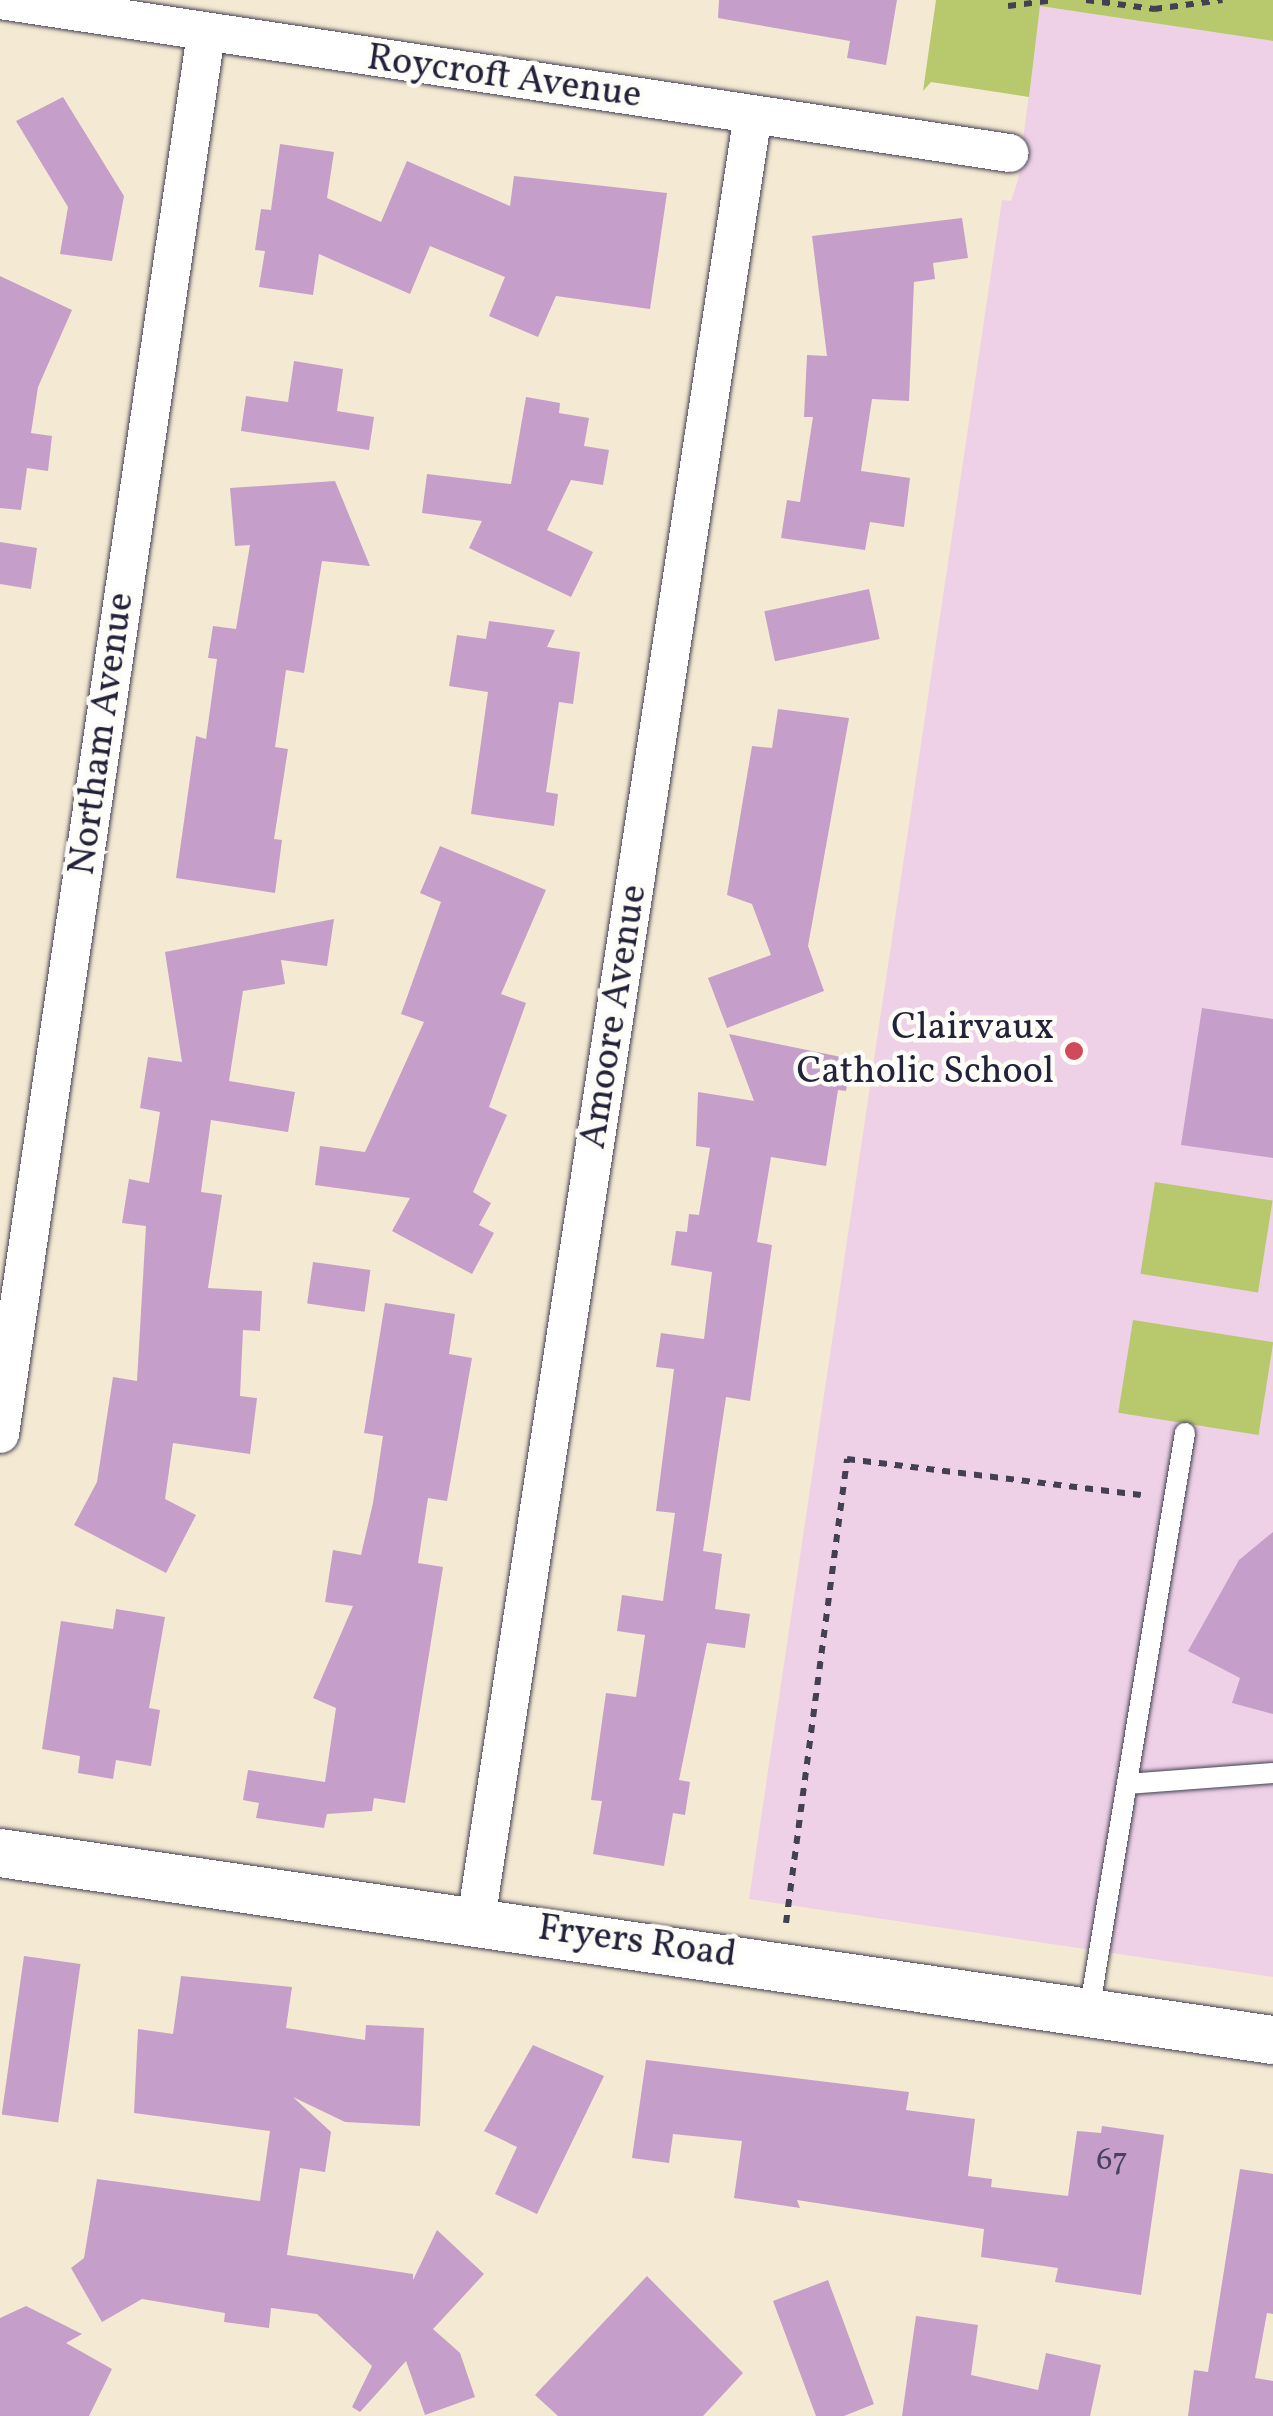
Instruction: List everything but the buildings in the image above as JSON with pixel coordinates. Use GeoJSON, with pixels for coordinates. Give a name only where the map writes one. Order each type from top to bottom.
{"type":"FeatureCollection","features":[{"type":"Feature","properties":{"kind":"street","name":"Roycroft Avenue"},"geometry":{"type":"LineString","coordinates":[[0,0],[1009,153]]}},
{"type":"Feature","properties":{"kind":"street","name":"Northam Avenue"},"geometry":{"type":"LineString","coordinates":[[0,1434],[206,34]]}},
{"type":"Feature","properties":{"kind":"street","name":"Amoore Avenue"},"geometry":{"type":"LineString","coordinates":[[476,1920],[754,114]]}},
{"type":"Feature","properties":{"kind":"street","name":"Fryers Road"},"geometry":{"type":"LineString","coordinates":[[0,1852],[779,1964],[1273,2040]]}},
{"type":"Feature","properties":{"kind":"lane"},"geometry":{"type":"LineString","coordinates":[[1088,2012],[1185,1434]]}},
{"type":"Feature","properties":{"kind":"lane"},"geometry":{"type":"LineString","coordinates":[[1127,1784],[1273,1773]]}},
{"type":"Feature","properties":{"kind":"path"},"geometry":{"type":"LineString","coordinates":[[1008,6],[1055,0]]}},
{"type":"Feature","properties":{"kind":"path"},"geometry":{"type":"LineString","coordinates":[[1086,0],[1154,8],[1222,0]]}},
{"type":"Feature","properties":{"kind":"path"},"geometry":{"type":"LineString","coordinates":[[779,1964],[799,1853],[796,1809],[848,1460],[1140,1498],[1143,1480]]}},
{"type":"Feature","properties":{"kind":"shaded area","name":"Clairvaux Catholic School"},"geometry":{"type":"Polygon","coordinates":[[[1040,6],[1273,41],[1273,1977],[749,1899],[1002,200],[1011,201],[1018,180],[1040,6]]]}},
{"type":"Feature","properties":{"kind":"green space"},"geometry":{"type":"Polygon","coordinates":[[[936,0],[1273,0],[1273,41],[1040,6],[1029,97],[931,82],[923,91],[936,0]]]}},
{"type":"Feature","properties":{"kind":"green space"},"geometry":{"type":"Polygon","coordinates":[[[1155,1182],[1273,1201],[1258,1292],[1140,1274],[1155,1182]]]}},
{"type":"Feature","properties":{"kind":"green space"},"geometry":{"type":"Polygon","coordinates":[[[1133,1320],[1273,1342],[1259,1435],[1118,1413],[1133,1320]]]}},
{"type":"Feature","properties":{"kind":"place","name":"Clairvaux Catholic School"},"geometry":{"type":"Point","coordinates":[1074,1051]}}]}
